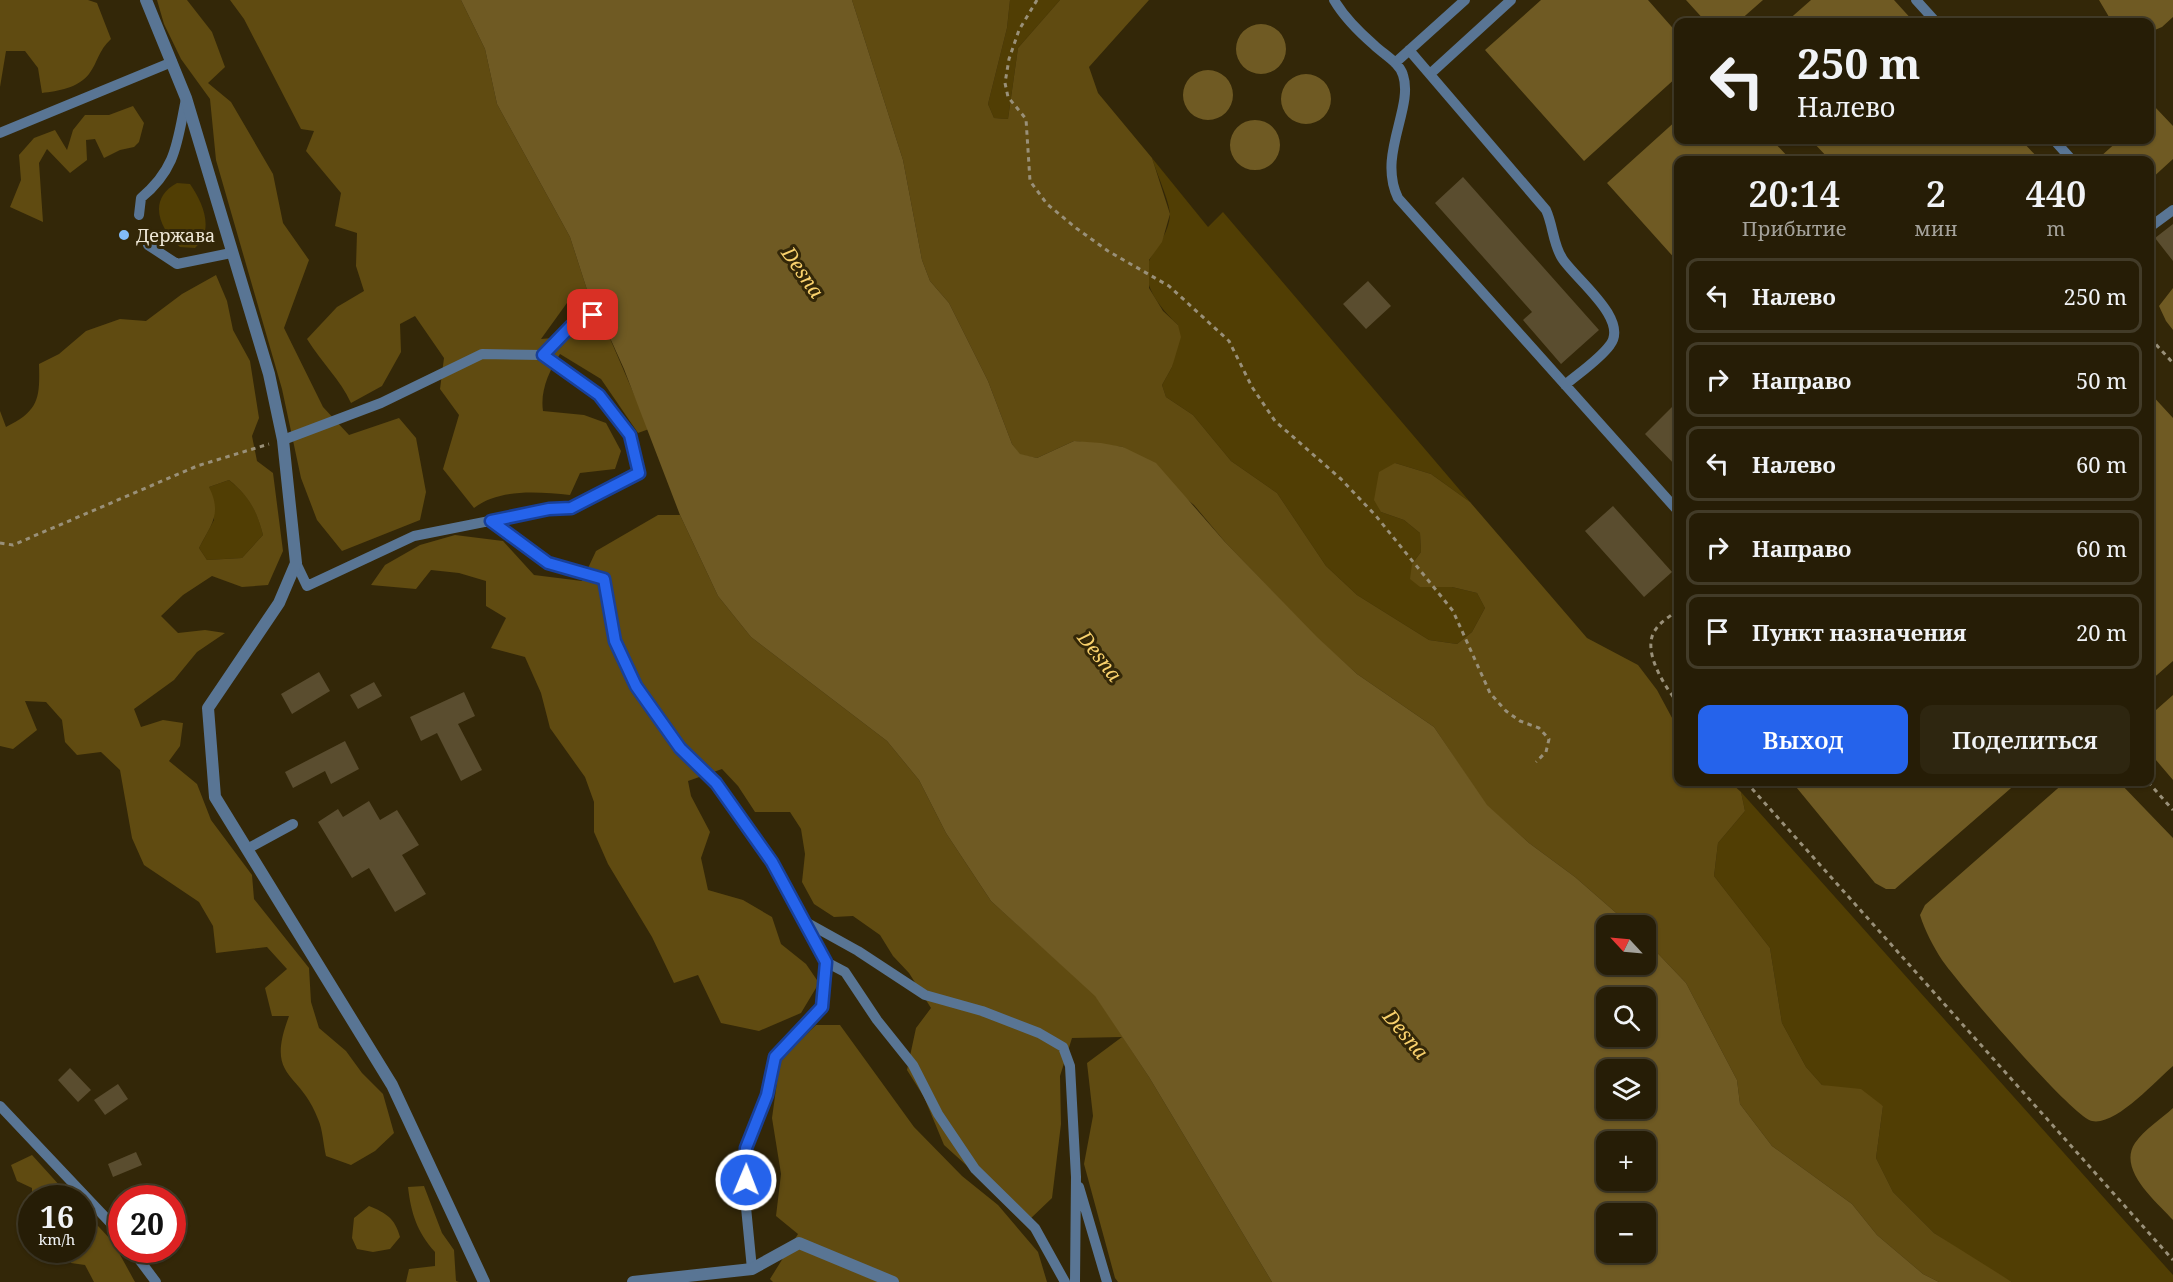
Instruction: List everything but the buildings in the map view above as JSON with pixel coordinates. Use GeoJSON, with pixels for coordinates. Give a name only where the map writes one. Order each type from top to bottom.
{"type":"FeatureCollection","features":[{"type":"Feature","properties":{"kind":"street"},"geometry":{"type":"LineString","coordinates":[[146,0],[186,98],[269,374],[283,440],[296,563],[279,603],[208,708],[215,797],[392,1085],[484,1282]]}},
{"type":"Feature","properties":{"kind":"street"},"geometry":{"type":"LineString","coordinates":[[633,1282],[752,1269],[798,1243],[893,1282]]}},
{"type":"Feature","properties":{"kind":"street"},"geometry":{"type":"LineString","coordinates":[[750,1282],[752,1269]]}},
{"type":"Feature","properties":{"kind":"lane"},"geometry":{"type":"LineString","coordinates":[[1334,0],[1340,10],[1395,63],[1404,76],[1404,91],[1392,154],[1392,188],[1398,198],[1674,507]]}},
{"type":"Feature","properties":{"kind":"lane"},"geometry":{"type":"LineString","coordinates":[[1395,63],[1465,0]]}},
{"type":"Feature","properties":{"kind":"lane"},"geometry":{"type":"LineString","coordinates":[[1430,74],[1511,0]]}},
{"type":"Feature","properties":{"kind":"lane"},"geometry":{"type":"LineString","coordinates":[[1916,0],[1932,18]]}},
{"type":"Feature","properties":{"kind":"lane"},"geometry":{"type":"LineString","coordinates":[[1409,50],[1546,210],[1553,225],[1561,257],[1610,316],[1615,331],[1611,344],[1565,386]]}},
{"type":"Feature","properties":{"kind":"lane"},"geometry":{"type":"LineString","coordinates":[[0,134],[172,62]]}},
{"type":"Feature","properties":{"kind":"lane"},"geometry":{"type":"LineString","coordinates":[[139,215],[141,198],[160,182],[175,153],[186,98]]}},
{"type":"Feature","properties":{"kind":"lane"},"geometry":{"type":"LineString","coordinates":[[2058,144],[2068,156]]}},
{"type":"Feature","properties":{"kind":"lane"},"geometry":{"type":"LineString","coordinates":[[2154,224],[2173,210]]}},
{"type":"Feature","properties":{"kind":"lane"},"geometry":{"type":"LineString","coordinates":[[148,245],[177,264],[231,253]]}},
{"type":"Feature","properties":{"kind":"lane"},"geometry":{"type":"LineString","coordinates":[[543,355],[571,326],[593,315]]}},
{"type":"Feature","properties":{"kind":"lane"},"geometry":{"type":"LineString","coordinates":[[283,440],[381,403],[482,354],[543,355],[599,395],[630,435],[639,473],[571,508],[549,509],[414,536],[307,586],[296,563]]}},
{"type":"Feature","properties":{"kind":"lane"},"geometry":{"type":"LineString","coordinates":[[491,521],[548,563],[604,579],[615,641],[636,686],[680,748],[716,783],[772,862],[826,962],[822,1007],[775,1057],[767,1095],[746,1148],[745,1197],[752,1269]]}},
{"type":"Feature","properties":{"kind":"lane"},"geometry":{"type":"LineString","coordinates":[[247,849],[293,824]]}},
{"type":"Feature","properties":{"kind":"lane"},"geometry":{"type":"LineString","coordinates":[[804,921],[858,951],[925,995],[991,1015],[1039,1033],[1063,1047],[1070,1066],[1076,1178],[1075,1282]]}},
{"type":"Feature","properties":{"kind":"lane"},"geometry":{"type":"LineString","coordinates":[[826,962],[845,972],[877,1020],[913,1065],[938,1114],[975,1169],[1035,1227],[1065,1282]]}},
{"type":"Feature","properties":{"kind":"lane"},"geometry":{"type":"LineString","coordinates":[[0,1106],[108,1220]]}},
{"type":"Feature","properties":{"kind":"lane"},"geometry":{"type":"LineString","coordinates":[[1076,1178],[1107,1282]]}},
{"type":"Feature","properties":{"kind":"lane"},"geometry":{"type":"LineString","coordinates":[[142,1263],[156,1282]]}},
{"type":"Feature","properties":{"kind":"path"},"geometry":{"type":"LineString","coordinates":[[1037,0],[1019,30],[1009,59],[1005,83],[1008,97],[1026,119],[1030,181],[1047,204],[1076,228],[1108,251],[1169,286],[1229,341],[1252,387],[1275,421],[1341,479],[1376,516],[1454,611],[1490,693],[1506,711],[1520,721],[1539,728],[1549,740],[1546,752],[1536,762]]}},
{"type":"Feature","properties":{"kind":"path"},"geometry":{"type":"LineString","coordinates":[[2154,342],[2173,363]]}},
{"type":"Feature","properties":{"kind":"path"},"geometry":{"type":"LineString","coordinates":[[0,543],[13,545],[197,466],[283,440]]}},
{"type":"Feature","properties":{"kind":"path"},"geometry":{"type":"LineString","coordinates":[[1674,613],[1656,628],[1651,638],[1653,659],[1674,696]]}},
{"type":"Feature","properties":{"kind":"path"},"geometry":{"type":"LineString","coordinates":[[1750,786],[2173,1260]]}},
{"type":"Feature","properties":{"kind":"path"},"geometry":{"type":"LineString","coordinates":[[2152,786],[2173,810]]}},
{"type":"Feature","properties":{"kind":"shaded area"},"geometry":{"type":"Polygon","coordinates":[[[0,0],[88,0],[97,3],[111,39],[103,48],[92,70],[79,83],[42,93],[38,68],[25,51],[6,51],[0,87],[0,0]]]}},
{"type":"Feature","properties":{"kind":"shaded area"},"geometry":{"type":"Polygon","coordinates":[[[157,0],[187,0],[212,32],[225,67],[208,83],[231,102],[273,174],[283,223],[309,260],[284,328],[323,407],[349,435],[399,418],[416,438],[426,492],[420,520],[342,551],[317,520],[301,478],[282,389],[216,160],[210,99],[181,59],[164,24],[157,0]]]}},
{"type":"Feature","properties":{"kind":"shaded area"},"geometry":{"type":"Polygon","coordinates":[[[230,0],[461,0],[485,49],[497,104],[570,237],[590,299],[572,296],[541,339],[576,336],[602,320],[649,429],[638,433],[601,379],[560,354],[546,381],[543,411],[584,415],[606,423],[621,451],[615,469],[580,473],[570,495],[508,494],[474,508],[443,469],[459,415],[440,389],[444,358],[415,316],[400,324],[401,352],[382,386],[351,403],[307,339],[337,307],[364,291],[356,266],[357,233],[335,226],[341,193],[306,151],[314,131],[301,129],[244,19],[230,0]]]}},
{"type":"Feature","properties":{"kind":"shaded area"},"geometry":{"type":"Polygon","coordinates":[[[852,0],[1010,0],[1007,28],[988,104],[994,118],[1008,119],[1018,48],[1060,0],[1149,0],[1089,67],[1098,93],[1152,158],[1170,214],[1162,242],[1149,260],[1149,288],[1163,311],[1178,325],[1181,337],[1172,367],[1162,385],[1166,397],[1193,415],[1231,461],[1277,493],[1326,566],[1357,595],[1429,640],[1457,644],[1472,632],[1485,608],[1477,593],[1452,587],[1420,587],[1410,579],[1412,564],[1421,552],[1420,533],[1404,520],[1381,512],[1374,500],[1379,472],[1395,463],[1431,474],[1470,502],[1587,638],[1638,665],[1657,690],[1674,722],[1674,786],[1734,786],[1741,792],[1745,811],[1718,843],[1714,876],[1770,948],[1782,1023],[1806,1067],[1822,1085],[1861,1089],[1883,1106],[1876,1158],[1893,1192],[1934,1233],[2012,1282],[1939,1282],[1923,1274],[1877,1235],[1852,1204],[1772,1146],[1740,1104],[1737,1080],[1686,983],[1656,952],[1656,915],[1619,915],[1486,805],[1434,727],[1357,674],[1316,637],[1225,542],[1194,505],[1123,447],[1074,441],[1037,458],[1020,455],[1012,444],[988,381],[949,303],[930,281],[922,260],[903,160],[852,0]]]}},
{"type":"Feature","properties":{"kind":"shaded area"},"geometry":{"type":"Polygon","coordinates":[[[1010,0],[1060,0],[1018,48],[1008,119],[994,118],[988,104],[1007,28],[1010,0]]]}},
{"type":"Feature","properties":{"kind":"shaded area"},"geometry":{"type":"Polygon","coordinates":[[[133,106],[144,123],[139,142],[134,147],[120,150],[104,158],[95,139],[86,140],[87,160],[70,173],[47,149],[39,163],[43,222],[10,207],[21,180],[19,155],[34,138],[55,130],[67,150],[73,130],[85,115],[109,115],[133,106]]]}},
{"type":"Feature","properties":{"kind":"shaded area"},"geometry":{"type":"Polygon","coordinates":[[[1152,158],[1208,227],[1223,212],[1470,502],[1431,474],[1395,463],[1381,512],[1404,520],[1420,533],[1421,552],[1412,564],[1420,587],[1452,587],[1477,593],[1485,608],[1472,632],[1457,644],[1429,640],[1357,595],[1326,566],[1277,493],[1231,461],[1193,415],[1166,397],[1162,385],[1172,367],[1178,325],[1158,303],[1147,276],[1147,266],[1166,232],[1170,215],[1152,158]]]}},
{"type":"Feature","properties":{"kind":"shaded area"},"geometry":{"type":"Polygon","coordinates":[[[177,183],[190,184],[203,208],[206,225],[201,241],[195,248],[180,247],[166,232],[159,214],[162,197],[177,183]]]}},
{"type":"Feature","properties":{"kind":"shaded area"},"geometry":{"type":"Polygon","coordinates":[[[216,275],[227,301],[233,330],[250,361],[259,418],[252,436],[257,461],[273,473],[283,551],[268,585],[242,587],[212,576],[183,595],[161,616],[178,633],[205,630],[225,633],[197,652],[174,680],[134,709],[141,727],[163,720],[183,723],[180,746],[169,761],[197,784],[211,820],[252,875],[254,899],[309,968],[311,1002],[319,1028],[346,1051],[362,1073],[383,1094],[394,1133],[375,1151],[351,1165],[326,1156],[318,1119],[310,1103],[287,1073],[283,1064],[281,1052],[289,1016],[272,1016],[265,988],[287,969],[267,947],[216,953],[213,926],[199,902],[144,865],[132,838],[120,770],[101,752],[77,755],[65,742],[62,720],[46,702],[25,701],[37,730],[13,749],[0,746],[0,411],[6,427],[25,415],[38,395],[39,364],[59,354],[86,331],[120,319],[146,321],[182,294],[216,275]],[[229,480],[209,487],[215,504],[215,512],[199,548],[207,560],[242,558],[263,535],[251,504],[229,480]]]}},
{"type":"Feature","properties":{"kind":"shaded area"},"geometry":{"type":"Polygon","coordinates":[[[229,480],[251,504],[263,535],[242,558],[207,560],[199,548],[214,520],[209,487],[229,480]]]}},
{"type":"Feature","properties":{"kind":"shaded area"},"geometry":{"type":"Polygon","coordinates":[[[658,515],[680,515],[718,596],[751,637],[887,741],[919,780],[946,833],[991,901],[1095,995],[1149,1077],[1272,1282],[1118,1282],[1115,1278],[1084,1164],[1093,1116],[1087,1063],[1122,1037],[1072,1038],[1060,1076],[1061,1124],[1052,1198],[1028,1221],[944,1145],[924,1097],[907,1070],[916,1028],[931,1008],[909,973],[893,956],[880,935],[853,916],[834,917],[814,904],[802,882],[805,854],[801,829],[790,812],[755,812],[738,786],[722,769],[688,781],[691,796],[710,832],[701,858],[708,890],[743,900],[772,917],[781,944],[806,964],[819,983],[801,1013],[759,1031],[721,1023],[698,975],[674,983],[652,937],[608,864],[594,832],[594,802],[585,777],[550,728],[541,693],[525,657],[491,648],[506,618],[486,606],[486,581],[459,573],[431,570],[416,589],[371,585],[385,565],[420,545],[455,535],[503,541],[534,575],[582,581],[596,551],[658,515]]]}},
{"type":"Feature","properties":{"kind":"shaded area"},"geometry":{"type":"Polygon","coordinates":[[[1741,792],[2173,1275],[2173,1282],[2012,1282],[1934,1233],[1893,1192],[1876,1158],[1883,1106],[1822,1085],[1806,1067],[1782,1023],[1770,948],[1714,876],[1718,843],[1745,811],[1741,792]]]}},
{"type":"Feature","properties":{"kind":"shaded area"},"geometry":{"type":"Polygon","coordinates":[[[816,1025],[840,1025],[914,1127],[962,1176],[998,1205],[1038,1252],[1047,1282],[773,1282],[770,1279],[798,1234],[776,1216],[781,1174],[772,1118],[780,1060],[816,1025]]]}},
{"type":"Feature","properties":{"kind":"shaded area"},"geometry":{"type":"Polygon","coordinates":[[[32,1155],[59,1185],[26,1185],[17,1181],[11,1165],[32,1155]]]}},
{"type":"Feature","properties":{"kind":"shaded area"},"geometry":{"type":"Polygon","coordinates":[[[424,1186],[442,1233],[454,1250],[456,1281],[459,1282],[406,1282],[409,1269],[435,1266],[435,1252],[416,1222],[408,1187],[424,1186]]]}},
{"type":"Feature","properties":{"kind":"shaded area"},"geometry":{"type":"Polygon","coordinates":[[[369,1206],[385,1214],[395,1225],[400,1237],[390,1249],[373,1252],[357,1249],[352,1238],[354,1218],[369,1206]]]}},
{"type":"Feature","properties":{"kind":"shaded area"},"geometry":{"type":"Polygon","coordinates":[[[96,1224],[108,1237],[108,1263],[125,1263],[135,1282],[94,1282],[85,1265],[71,1263],[96,1263],[96,1224]]]}},
{"type":"Feature","properties":{"kind":"water","name":"Desna"},"geometry":{"type":"Polygon","coordinates":[[[461,0],[852,0],[903,160],[922,260],[930,281],[949,303],[988,381],[1012,444],[1020,454],[1037,458],[1074,441],[1123,447],[1156,463],[1225,542],[1317,637],[1357,674],[1434,727],[1487,805],[1529,843],[1575,877],[1619,915],[1596,915],[1596,975],[1656,975],[1656,952],[1686,983],[1737,1080],[1740,1104],[1772,1146],[1852,1204],[1877,1235],[1923,1274],[1939,1282],[1272,1282],[1149,1077],[1095,996],[991,901],[946,833],[919,780],[887,741],[751,637],[718,596],[680,515],[624,369],[590,299],[570,237],[497,104],[485,49],[461,0]]]}},
{"type":"Feature","properties":{"kind":"water"},"geometry":{"type":"Polygon","coordinates":[[[1541,0],[1648,0],[1674,29],[1674,80],[1584,161],[1485,50],[1541,0]]]}},
{"type":"Feature","properties":{"kind":"water"},"geometry":{"type":"Polygon","coordinates":[[[1686,0],[1763,0],[1743,18],[1702,18],[1686,0]]]}},
{"type":"Feature","properties":{"kind":"water"},"geometry":{"type":"Polygon","coordinates":[[[1811,0],[1894,0],[1910,18],[1791,18],[1811,0]]]}},
{"type":"Feature","properties":{"kind":"water"},"geometry":{"type":"Polygon","coordinates":[[[2099,0],[2173,0],[2173,17],[2162,27],[2154,30],[2154,18],[2110,18],[2099,0]]]}},
{"type":"Feature","properties":{"kind":"water"},"geometry":{"type":"Polygon","coordinates":[[[1261,24],[1270,26],[1281,35],[1286,49],[1284,58],[1275,69],[1261,74],[1252,72],[1241,63],[1236,49],[1238,40],[1247,29],[1261,24]]]}},
{"type":"Feature","properties":{"kind":"water"},"geometry":{"type":"Polygon","coordinates":[[[1208,70],[1217,72],[1228,81],[1233,95],[1231,104],[1222,115],[1208,120],[1199,118],[1188,109],[1183,95],[1185,86],[1194,75],[1208,70]]]}},
{"type":"Feature","properties":{"kind":"water"},"geometry":{"type":"Polygon","coordinates":[[[1306,74],[1315,76],[1326,85],[1331,99],[1329,108],[1320,119],[1306,124],[1297,122],[1286,113],[1281,99],[1283,90],[1292,79],[1306,74]]]}},
{"type":"Feature","properties":{"kind":"water"},"geometry":{"type":"Polygon","coordinates":[[[2154,108],[2173,126],[2173,159],[2154,176],[2154,156],[2101,156],[2115,144],[2154,144],[2154,108]]]}},
{"type":"Feature","properties":{"kind":"water"},"geometry":{"type":"Polygon","coordinates":[[[1255,120],[1264,122],[1275,131],[1280,145],[1278,154],[1269,165],[1255,170],[1246,168],[1235,159],[1230,145],[1232,136],[1241,125],[1255,120]]]}},
{"type":"Feature","properties":{"kind":"water"},"geometry":{"type":"Polygon","coordinates":[[[1674,123],[1674,144],[1776,144],[1787,156],[1674,156],[1674,258],[1607,183],[1674,123]]]}},
{"type":"Feature","properties":{"kind":"water"},"geometry":{"type":"Polygon","coordinates":[[[1815,144],[2025,144],[2036,156],[1826,156],[1815,144]]]}},
{"type":"Feature","properties":{"kind":"water"},"geometry":{"type":"Polygon","coordinates":[[[2173,288],[2173,330],[2159,306],[2173,288]]]}},
{"type":"Feature","properties":{"kind":"water"},"geometry":{"type":"Polygon","coordinates":[[[2154,397],[2173,418],[2173,661],[2154,678],[2154,397]]]}},
{"type":"Feature","properties":{"kind":"water"},"geometry":{"type":"Polygon","coordinates":[[[2173,695],[2173,780],[2154,758],[2154,710],[2173,695]]]}},
{"type":"Feature","properties":{"kind":"water"},"geometry":{"type":"Polygon","coordinates":[[[1795,786],[2013,786],[1895,889],[1886,889],[1875,883],[1795,786]]]}},
{"type":"Feature","properties":{"kind":"water"},"geometry":{"type":"Polygon","coordinates":[[[2060,786],[2123,786],[2173,838],[2173,1066],[2135,1101],[2112,1117],[2102,1121],[2092,1121],[2081,1114],[2040,1075],[1942,960],[1920,915],[1925,905],[2060,786]]]}},
{"type":"Feature","properties":{"kind":"water"},"geometry":{"type":"Polygon","coordinates":[[[2173,1108],[2173,1220],[2141,1185],[2131,1164],[2131,1153],[2139,1138],[2173,1108]]]}},
{"type":"Feature","properties":{"kind":"place","name":"Держава"},"geometry":{"type":"Point","coordinates":[124,235]}},
{"type":"Feature","properties":{"kind":"route"},"geometry":{"type":"LineString","coordinates":[[593,315],[571,326],[543,355],[599,395],[630,435],[639,473],[571,508],[549,509],[491,521],[548,563],[604,579],[615,641],[636,686],[680,748],[716,783],[772,862],[826,962],[822,1007],[775,1057],[767,1095],[746,1148],[746,1180]]}}]}
